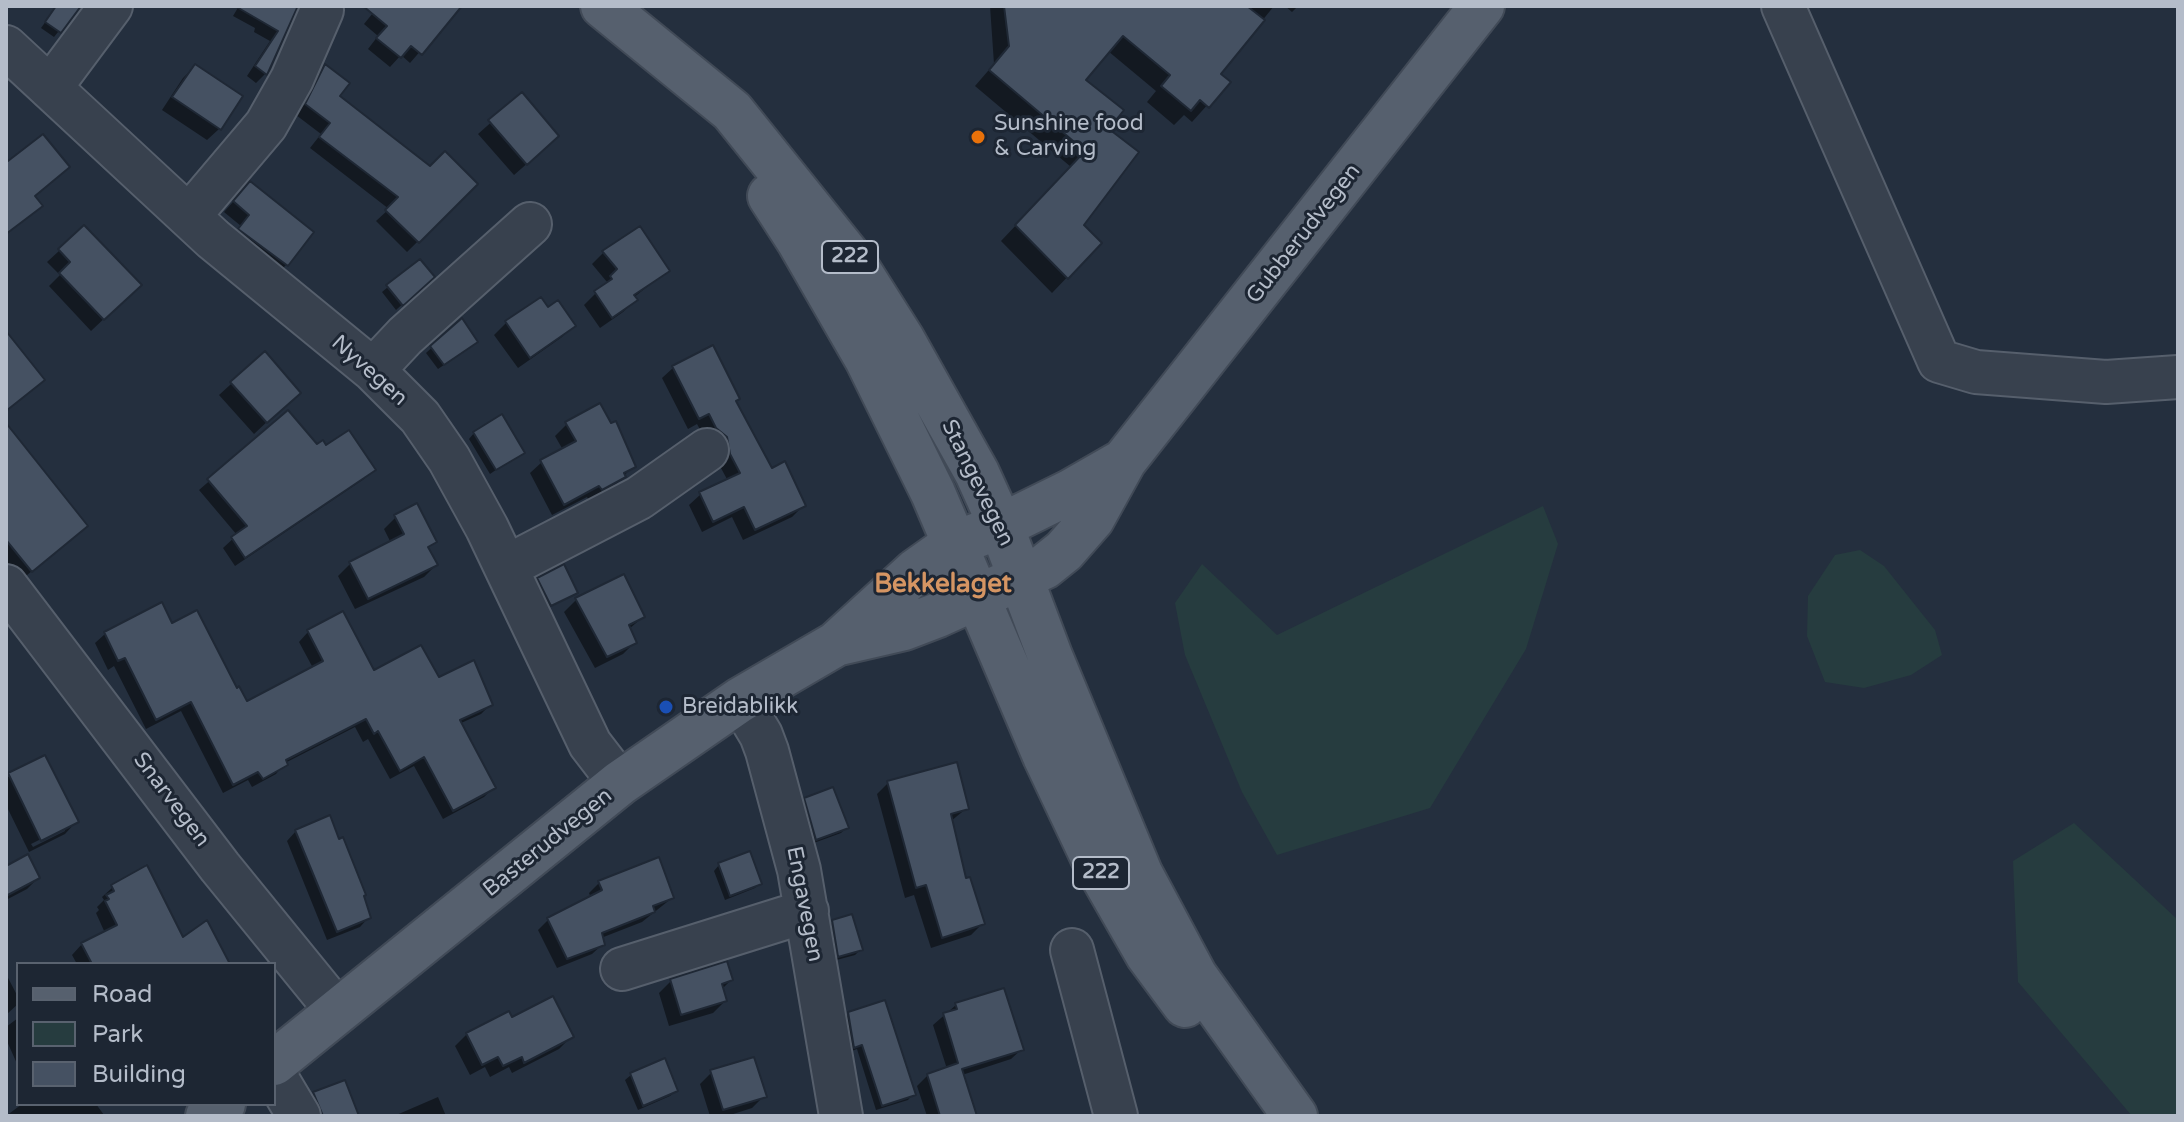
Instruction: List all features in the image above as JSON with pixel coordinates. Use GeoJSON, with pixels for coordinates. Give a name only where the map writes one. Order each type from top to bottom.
{"type":"FeatureCollection","features":[{"type":"Feature","properties":{"kind":"main road","name":"Stangevegen"},"geometry":{"type":"LineString","coordinates":[[603,6],[732,111],[854,263],[902,339],[977,473],[1001,526],[1140,873],[1195,976],[1295,1116]]}},
{"type":"Feature","properties":{"kind":"main road","name":"Gubberudvegen"},"geometry":{"type":"LineString","coordinates":[[975,598],[1044,567],[1064,551],[1092,519],[1124,461],[1482,6]]}},
{"type":"Feature","properties":{"kind":"main road","name":"Stangevegen"},"geometry":{"type":"LineString","coordinates":[[639,35],[753,171],[799,241],[867,359],[933,493],[975,598],[1097,866],[1148,955],[1203,1030],[1265,1104],[1279,1116]]}},
{"type":"Feature","properties":{"kind":"main road","name":"Gubberudvegen"},"geometry":{"type":"LineString","coordinates":[[954,544],[1001,526],[1124,461]]}},
{"type":"Feature","properties":{"kind":"main road","name":"Basterudvegen"},"geometry":{"type":"LineString","coordinates":[[276,1061],[620,783],[740,700],[836,644],[888,594],[954,544]]}},
{"type":"Feature","properties":{"kind":"main road","name":"Basterudvegen"},"geometry":{"type":"LineString","coordinates":[[836,644],[904,628],[975,598]]}},
{"type":"Feature","properties":{"kind":"street"},"geometry":{"type":"LineString","coordinates":[[50,88],[111,6]]}},
{"type":"Feature","properties":{"kind":"street"},"geometry":{"type":"LineString","coordinates":[[1783,6],[1939,361],[1976,372],[2106,382],[2178,377]]}},
{"type":"Feature","properties":{"kind":"street"},"geometry":{"type":"LineString","coordinates":[[189,216],[266,125],[292,79],[322,10]]}},
{"type":"Feature","properties":{"kind":"street","name":"Nyvegen"},"geometry":{"type":"LineString","coordinates":[[6,47],[189,216],[373,370],[420,417],[449,459],[506,567],[590,744],[620,783]]}},
{"type":"Feature","properties":{"kind":"street"},"geometry":{"type":"LineString","coordinates":[[373,370],[405,336],[530,224]]}},
{"type":"Feature","properties":{"kind":"street"},"geometry":{"type":"LineString","coordinates":[[506,567],[639,498],[707,450]]}},
{"type":"Feature","properties":{"kind":"street","name":"Snarvegen"},"geometry":{"type":"LineString","coordinates":[[6,586],[220,867],[338,1012]]}},
{"type":"Feature","properties":{"kind":"street","name":"Engavegen"},"geometry":{"type":"LineString","coordinates":[[740,700],[767,751],[799,870],[841,1116]]}},
{"type":"Feature","properties":{"kind":"street"},"geometry":{"type":"LineString","coordinates":[[622,969],[807,911]]}},
{"type":"Feature","properties":{"kind":"street"},"geometry":{"type":"LineString","coordinates":[[1072,950],[1116,1116]]}},
{"type":"Feature","properties":{"kind":"street"},"geometry":{"type":"LineString","coordinates":[[276,1077],[299,1116]]}},
{"type":"Feature","properties":{"kind":"green space"},"geometry":{"type":"Polygon","coordinates":[[[1543,506],[1558,544],[1526,649],[1430,808],[1277,855],[1242,792],[1185,655],[1175,603],[1202,564],[1277,635],[1543,506]]]}},
{"type":"Feature","properties":{"kind":"green space"},"geometry":{"type":"Polygon","coordinates":[[[1860,550],[1884,566],[1935,630],[1942,655],[1911,675],[1864,688],[1825,682],[1807,636],[1808,596],[1835,555],[1860,550]]]}},
{"type":"Feature","properties":{"kind":"green space"},"geometry":{"type":"Polygon","coordinates":[[[2074,823],[2178,920],[2178,1116],[2132,1116],[2018,982],[2013,861],[2074,823]]]}},
{"type":"Feature","properties":{"kind":"building"},"geometry":{"type":"Polygon","coordinates":[[[56,6],[81,6],[61,33],[45,22],[56,6]]]}},
{"type":"Feature","properties":{"kind":"building"},"geometry":{"type":"Polygon","coordinates":[[[235,6],[298,6],[267,75],[255,66],[278,31],[235,6]]]}},
{"type":"Feature","properties":{"kind":"building"},"geometry":{"type":"Polygon","coordinates":[[[363,6],[462,6],[422,55],[411,46],[401,58],[376,38],[387,26],[363,6]]]}},
{"type":"Feature","properties":{"kind":"building"},"geometry":{"type":"Polygon","coordinates":[[[1004,6],[1247,6],[1265,20],[1221,74],[1231,82],[1209,108],[1200,100],[1191,111],[1161,86],[1170,75],[1123,36],[1086,80],[1124,110],[1109,129],[1139,152],[1084,225],[1102,243],[1068,279],[1015,225],[1085,151],[989,70],[1009,46],[1004,6]]]}},
{"type":"Feature","properties":{"kind":"building"},"geometry":{"type":"Polygon","coordinates":[[[195,64],[243,96],[221,130],[172,97],[195,64]]]}},
{"type":"Feature","properties":{"kind":"building"},"geometry":{"type":"Polygon","coordinates":[[[325,64],[350,83],[340,96],[430,166],[445,151],[478,184],[419,243],[385,210],[398,197],[319,137],[330,123],[305,104],[325,64]]]}},
{"type":"Feature","properties":{"kind":"building"},"geometry":{"type":"Polygon","coordinates":[[[522,92],[559,136],[527,165],[488,120],[522,92]]]}},
{"type":"Feature","properties":{"kind":"building"},"geometry":{"type":"Polygon","coordinates":[[[43,134],[70,167],[35,196],[43,206],[6,234],[6,158],[8,161],[43,134]]]}},
{"type":"Feature","properties":{"kind":"building"},"geometry":{"type":"Polygon","coordinates":[[[250,181],[314,232],[288,266],[238,229],[249,215],[233,201],[250,181]]]}},
{"type":"Feature","properties":{"kind":"building"},"geometry":{"type":"Polygon","coordinates":[[[84,225],[142,285],[104,320],[59,273],[70,262],[58,249],[84,225]]]}},
{"type":"Feature","properties":{"kind":"building"},"geometry":{"type":"Polygon","coordinates":[[[640,226],[670,271],[634,295],[638,300],[612,318],[594,291],[612,279],[610,276],[617,269],[602,251],[640,226]]]}},
{"type":"Feature","properties":{"kind":"building"},"geometry":{"type":"Polygon","coordinates":[[[420,259],[435,277],[403,306],[386,285],[420,259]]]}},
{"type":"Feature","properties":{"kind":"building"},"geometry":{"type":"Polygon","coordinates":[[[541,297],[548,307],[558,300],[576,326],[530,358],[505,321],[541,297]]]}},
{"type":"Feature","properties":{"kind":"building"},"geometry":{"type":"Polygon","coordinates":[[[462,318],[478,342],[444,365],[430,346],[462,318]]]}},
{"type":"Feature","properties":{"kind":"building"},"geometry":{"type":"Polygon","coordinates":[[[6,331],[45,380],[6,411],[6,331]]]}},
{"type":"Feature","properties":{"kind":"building"},"geometry":{"type":"Polygon","coordinates":[[[713,345],[740,399],[736,401],[772,468],[785,461],[806,506],[755,530],[744,507],[713,522],[699,492],[740,473],[730,454],[727,437],[716,428],[709,414],[699,419],[672,366],[713,345]]]}},
{"type":"Feature","properties":{"kind":"building"},"geometry":{"type":"Polygon","coordinates":[[[265,351],[301,393],[267,423],[230,382],[265,351]]]}},
{"type":"Feature","properties":{"kind":"building"},"geometry":{"type":"Polygon","coordinates":[[[600,403],[611,423],[616,421],[636,467],[624,473],[626,477],[602,490],[599,486],[564,505],[540,460],[576,441],[565,422],[600,403]]]}},
{"type":"Feature","properties":{"kind":"building"},"geometry":{"type":"Polygon","coordinates":[[[288,410],[317,444],[323,440],[326,445],[349,430],[376,470],[245,558],[231,537],[247,526],[207,479],[288,410]]]}},
{"type":"Feature","properties":{"kind":"building"},"geometry":{"type":"Polygon","coordinates":[[[502,414],[525,453],[496,470],[473,432],[502,414]]]}},
{"type":"Feature","properties":{"kind":"building"},"geometry":{"type":"Polygon","coordinates":[[[6,423],[88,526],[32,572],[6,540],[6,423]]]}},
{"type":"Feature","properties":{"kind":"building"},"geometry":{"type":"Polygon","coordinates":[[[417,503],[437,542],[428,547],[438,565],[368,599],[349,562],[404,534],[394,515],[417,503]]]}},
{"type":"Feature","properties":{"kind":"building"},"geometry":{"type":"Polygon","coordinates":[[[564,564],[578,593],[551,606],[537,578],[564,564]]]}},
{"type":"Feature","properties":{"kind":"building"},"geometry":{"type":"Polygon","coordinates":[[[624,574],[645,617],[629,625],[637,643],[607,657],[575,598],[624,574]]]}},
{"type":"Feature","properties":{"kind":"building"},"geometry":{"type":"Polygon","coordinates":[[[162,602],[172,623],[197,610],[237,688],[239,686],[247,701],[323,661],[307,630],[343,611],[374,670],[421,645],[439,677],[474,660],[493,705],[460,720],[496,788],[453,811],[424,757],[400,771],[378,731],[374,734],[366,719],[286,760],[288,765],[263,779],[258,772],[233,785],[191,702],[156,720],[125,658],[118,661],[104,632],[162,602]]]}},
{"type":"Feature","properties":{"kind":"building"},"geometry":{"type":"Polygon","coordinates":[[[45,755],[79,822],[41,841],[8,773],[45,755]]]}},
{"type":"Feature","properties":{"kind":"building"},"geometry":{"type":"Polygon","coordinates":[[[957,762],[969,809],[951,814],[966,878],[970,877],[985,924],[942,938],[926,885],[916,888],[887,781],[957,762]]]}},
{"type":"Feature","properties":{"kind":"building"},"geometry":{"type":"Polygon","coordinates":[[[833,787],[849,828],[816,840],[804,798],[833,787]]]}},
{"type":"Feature","properties":{"kind":"building"},"geometry":{"type":"Polygon","coordinates":[[[330,815],[339,839],[343,837],[366,895],[371,918],[337,932],[295,830],[330,815]]]}},
{"type":"Feature","properties":{"kind":"building"},"geometry":{"type":"Polygon","coordinates":[[[750,851],[762,884],[730,896],[718,863],[750,851]]]}},
{"type":"Feature","properties":{"kind":"building"},"geometry":{"type":"Polygon","coordinates":[[[28,854],[40,878],[6,896],[6,866],[28,854]]]}},
{"type":"Feature","properties":{"kind":"building"},"geometry":{"type":"Polygon","coordinates":[[[659,857],[674,898],[653,906],[655,912],[602,933],[605,945],[567,959],[547,918],[602,890],[598,881],[659,857]]]}},
{"type":"Feature","properties":{"kind":"building"},"geometry":{"type":"Polygon","coordinates":[[[147,865],[183,937],[207,920],[229,962],[91,962],[81,943],[117,925],[105,901],[109,899],[106,895],[114,891],[111,885],[147,865]]]}},
{"type":"Feature","properties":{"kind":"building"},"geometry":{"type":"Polygon","coordinates":[[[852,914],[863,950],[838,957],[832,920],[852,914]]]}},
{"type":"Feature","properties":{"kind":"building"},"geometry":{"type":"Polygon","coordinates":[[[727,961],[733,980],[722,984],[727,1001],[681,1015],[670,979],[727,961]]]}},
{"type":"Feature","properties":{"kind":"building"},"geometry":{"type":"Polygon","coordinates":[[[1004,988],[1024,1050],[962,1069],[977,1116],[940,1116],[927,1074],[958,1063],[943,1013],[957,1009],[955,1003],[1004,988]]]}},
{"type":"Feature","properties":{"kind":"building"},"geometry":{"type":"Polygon","coordinates":[[[553,996],[574,1037],[524,1063],[522,1057],[503,1066],[498,1057],[482,1065],[466,1033],[509,1011],[512,1017],[553,996]]]}},
{"type":"Feature","properties":{"kind":"building"},"geometry":{"type":"Polygon","coordinates":[[[885,1000],[916,1095],[882,1106],[862,1045],[854,1048],[848,1012],[885,1000]]]}},
{"type":"Feature","properties":{"kind":"building"},"geometry":{"type":"Polygon","coordinates":[[[754,1057],[767,1097],[723,1110],[710,1070],[754,1057]]]}},
{"type":"Feature","properties":{"kind":"building"},"geometry":{"type":"Polygon","coordinates":[[[665,1058],[678,1091],[643,1106],[630,1073],[665,1058]]]}},
{"type":"Feature","properties":{"kind":"building"},"geometry":{"type":"Polygon","coordinates":[[[345,1080],[359,1116],[323,1116],[313,1092],[345,1080]]]}},
{"type":"Feature","properties":{"kind":"place","name":"Sunshine food & Carving"},"geometry":{"type":"Point","coordinates":[978,137]}},
{"type":"Feature","properties":{"kind":"place","name":"Breidablikk"},"geometry":{"type":"Point","coordinates":[666,707]}},
{"type":"Feature","properties":{"kind":"district","name":"Bekkelaget"},"geometry":{"type":"Point","coordinates":[943,585]}}]}
